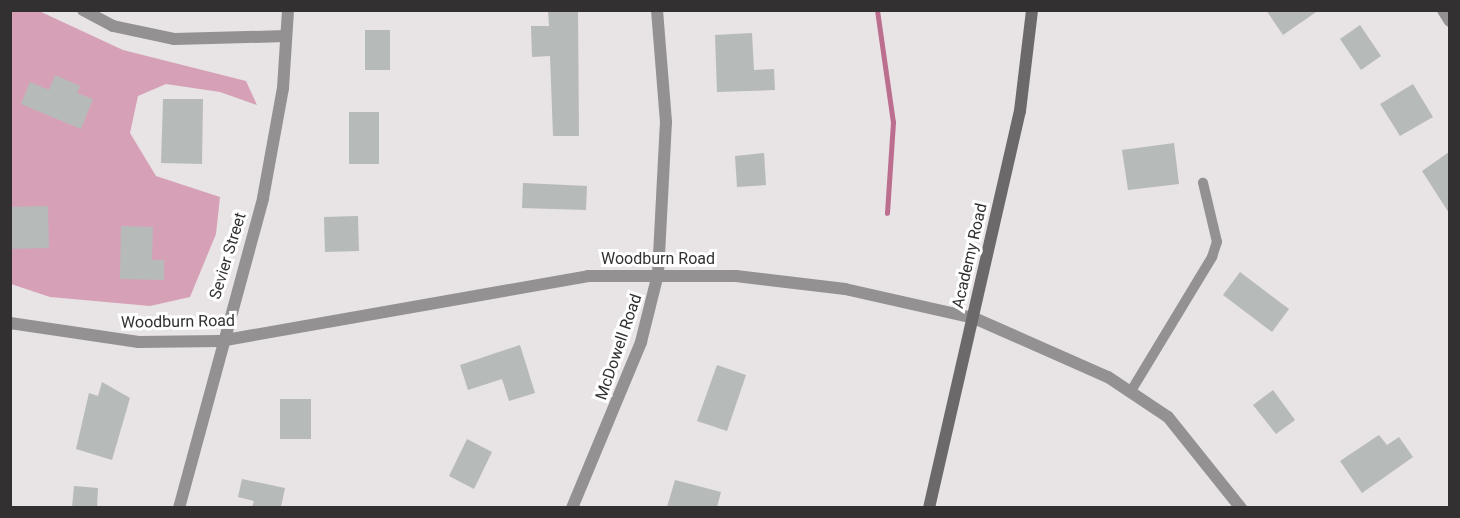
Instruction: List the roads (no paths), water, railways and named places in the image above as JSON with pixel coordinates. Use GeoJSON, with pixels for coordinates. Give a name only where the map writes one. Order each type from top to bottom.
{"type":"FeatureCollection","features":[{"type":"Feature","properties":{"kind":"main road","name":"Academy Road"},"geometry":{"type":"LineString","coordinates":[[929,507],[1020,111],[1032,10]]}},
{"type":"Feature","properties":{"kind":"street"},"geometry":{"type":"LineString","coordinates":[[83,10],[113,26],[174,39],[286,36]]}},
{"type":"Feature","properties":{"kind":"street","name":"Sevier Street"},"geometry":{"type":"LineString","coordinates":[[179,507],[220,340],[263,198],[288,10]]}},
{"type":"Feature","properties":{"kind":"street","name":"McDowell Road"},"geometry":{"type":"LineString","coordinates":[[572,507],[641,342],[658,274],[666,122],[657,10]]}},
{"type":"Feature","properties":{"kind":"street"},"geometry":{"type":"LineString","coordinates":[[1443,10],[1449,21]]}},
{"type":"Feature","properties":{"kind":"street","name":"Woodburn Road"},"geometry":{"type":"LineString","coordinates":[[10,323],[139,342],[220,340],[526,285],[658,274],[778,279],[974,318],[1064,355],[1131,391],[1168,417],[1241,507]]}},
{"type":"Feature","properties":{"kind":"lane"},"geometry":{"type":"LineString","coordinates":[[1131,391],[1212,257],[1214,224],[1203,183]]}},
{"type":"Feature","properties":{"kind":"waterway"},"geometry":{"type":"LineString","coordinates":[[877,10],[893,122],[887,213]]}}]}
